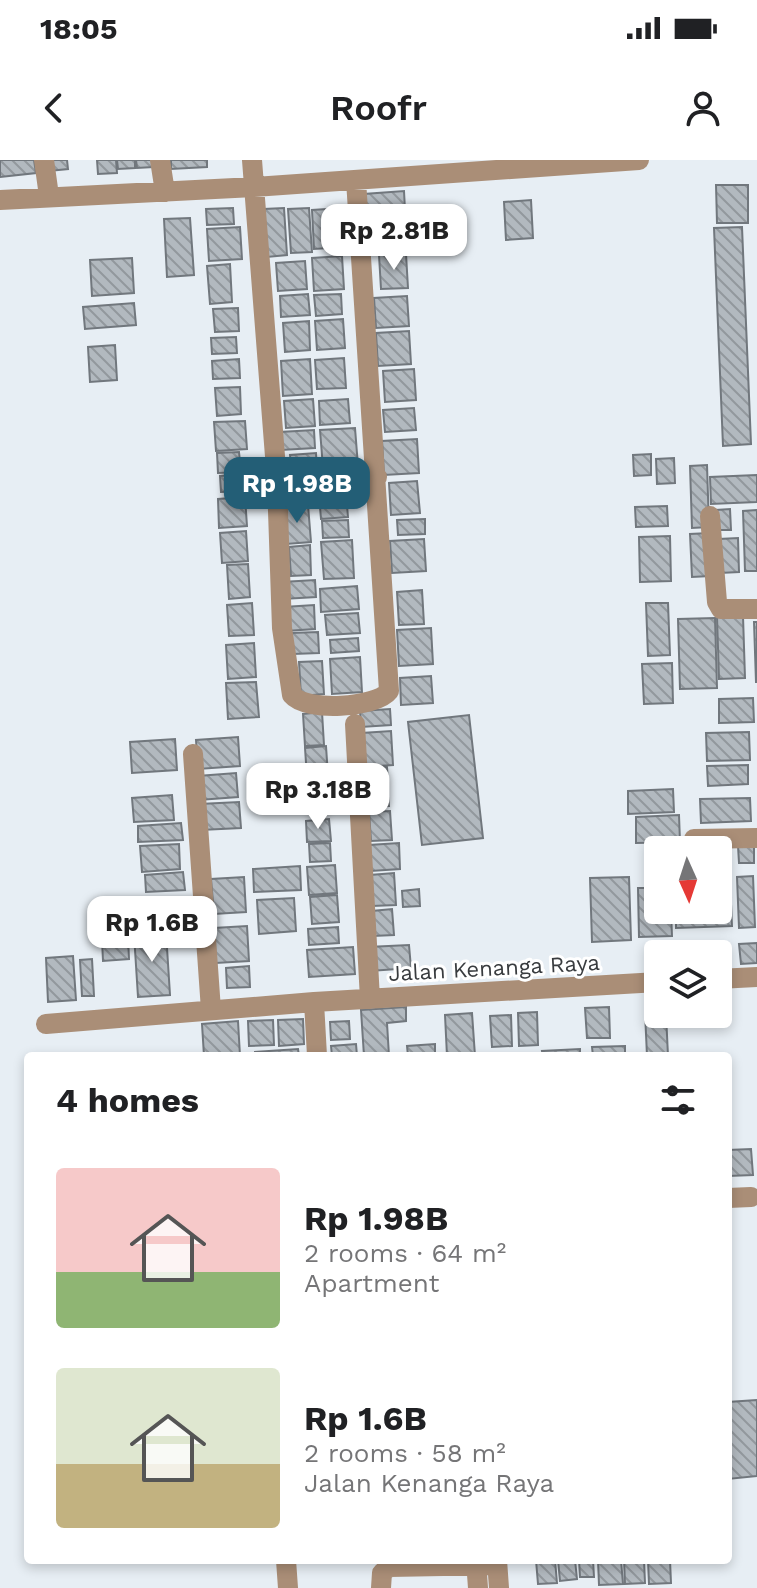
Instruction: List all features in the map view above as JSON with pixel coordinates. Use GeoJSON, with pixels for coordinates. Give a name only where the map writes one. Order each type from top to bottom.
{"type":"FeatureCollection","features":[{"type":"Feature","properties":{"kind":"street"},"geometry":{"type":"LineString","coordinates":[[44,160],[49,196]]}},
{"type":"Feature","properties":{"kind":"street"},"geometry":{"type":"LineString","coordinates":[[160,160],[165,192]]}},
{"type":"Feature","properties":{"kind":"street"},"geometry":{"type":"LineString","coordinates":[[252,160],[277,482],[282,628],[290,690],[300,701],[336,705],[373,702],[389,691],[377,477],[346,174]]}},
{"type":"Feature","properties":{"kind":"street"},"geometry":{"type":"LineString","coordinates":[[0,200],[254,187],[346,174],[639,160]]}},
{"type":"Feature","properties":{"kind":"street"},"geometry":{"type":"LineString","coordinates":[[277,482],[377,477]]}},
{"type":"Feature","properties":{"kind":"street"},"geometry":{"type":"LineString","coordinates":[[710,516],[717,602],[721,609],[757,609]]}},
{"type":"Feature","properties":{"kind":"street"},"geometry":{"type":"LineString","coordinates":[[355,724],[370,999]]}},
{"type":"Feature","properties":{"kind":"street"},"geometry":{"type":"LineString","coordinates":[[193,754],[211,1010]]}},
{"type":"Feature","properties":{"kind":"street"},"geometry":{"type":"LineString","coordinates":[[732,838],[757,838]]}},
{"type":"Feature","properties":{"kind":"street"},"geometry":{"type":"LineString","coordinates":[[732,978],[757,977]]}},
{"type":"Feature","properties":{"kind":"street","name":"Jalan Kenanga Raya"},"geometry":{"type":"LineString","coordinates":[[46,1024],[314,1002],[644,983]]}},
{"type":"Feature","properties":{"kind":"street"},"geometry":{"type":"LineString","coordinates":[[314,1002],[317,1052]]}},
{"type":"Feature","properties":{"kind":"street"},"geometry":{"type":"LineString","coordinates":[[732,1198],[751,1197]]}},
{"type":"Feature","properties":{"kind":"street"},"geometry":{"type":"LineString","coordinates":[[286,1564],[288,1588]]}},
{"type":"Feature","properties":{"kind":"street"},"geometry":{"type":"LineString","coordinates":[[381,1588],[381,1576],[389,1567],[448,1564]]}},
{"type":"Feature","properties":{"kind":"street"},"geometry":{"type":"LineString","coordinates":[[478,1588],[486,1564]]}},
{"type":"Feature","properties":{"kind":"street"},"geometry":{"type":"LineString","coordinates":[[488,1564],[499,1588]]}},
{"type":"Feature","properties":{"kind":"building"},"geometry":{"type":"Polygon","coordinates":[[[0,160],[34,160],[36,173],[0,177],[0,160]]]}},
{"type":"Feature","properties":{"kind":"building"},"geometry":{"type":"Polygon","coordinates":[[[48,160],[67,160],[68,169],[49,171],[48,160]]]}},
{"type":"Feature","properties":{"kind":"building"},"geometry":{"type":"Polygon","coordinates":[[[97,160],[116,160],[117,173],[98,174],[97,160]]]}},
{"type":"Feature","properties":{"kind":"building"},"geometry":{"type":"Polygon","coordinates":[[[117,160],[135,160],[135,168],[118,169],[117,160]]]}},
{"type":"Feature","properties":{"kind":"building"},"geometry":{"type":"Polygon","coordinates":[[[136,160],[153,160],[153,167],[137,168],[136,160]]]}},
{"type":"Feature","properties":{"kind":"building"},"geometry":{"type":"Polygon","coordinates":[[[171,160],[207,160],[207,167],[171,169],[171,160]]]}},
{"type":"Feature","properties":{"kind":"building"},"geometry":{"type":"Polygon","coordinates":[[[716,185],[748,185],[748,223],[717,223],[716,185]]]}},
{"type":"Feature","properties":{"kind":"building"},"geometry":{"type":"Polygon","coordinates":[[[404,191],[405,210],[365,212],[364,194],[404,191]]]}},
{"type":"Feature","properties":{"kind":"building"},"geometry":{"type":"Polygon","coordinates":[[[531,200],[533,238],[506,240],[504,202],[531,200]]]}},
{"type":"Feature","properties":{"kind":"building"},"geometry":{"type":"Polygon","coordinates":[[[233,208],[234,224],[207,225],[206,209],[233,208]]]}},
{"type":"Feature","properties":{"kind":"building"},"geometry":{"type":"Polygon","coordinates":[[[284,208],[287,255],[267,257],[264,209],[284,208]]]}},
{"type":"Feature","properties":{"kind":"building"},"geometry":{"type":"Polygon","coordinates":[[[309,208],[312,252],[291,253],[288,209],[309,208]]]}},
{"type":"Feature","properties":{"kind":"building"},"geometry":{"type":"Polygon","coordinates":[[[343,208],[346,247],[314,249],[312,210],[343,208]]]}},
{"type":"Feature","properties":{"kind":"building"},"geometry":{"type":"Polygon","coordinates":[[[190,218],[194,275],[167,277],[164,219],[190,218]]]}},
{"type":"Feature","properties":{"kind":"building"},"geometry":{"type":"Polygon","coordinates":[[[407,218],[409,241],[370,243],[368,220],[407,218]]]}},
{"type":"Feature","properties":{"kind":"building"},"geometry":{"type":"Polygon","coordinates":[[[240,227],[242,259],[209,261],[207,229],[240,227]]]}},
{"type":"Feature","properties":{"kind":"building"},"geometry":{"type":"Polygon","coordinates":[[[742,227],[751,444],[723,446],[714,228],[742,227]]]}},
{"type":"Feature","properties":{"kind":"building"},"geometry":{"type":"Polygon","coordinates":[[[406,254],[408,288],[381,289],[379,255],[406,254]]]}},
{"type":"Feature","properties":{"kind":"building"},"geometry":{"type":"Polygon","coordinates":[[[342,256],[344,289],[314,291],[312,258],[342,256]]]}},
{"type":"Feature","properties":{"kind":"building"},"geometry":{"type":"Polygon","coordinates":[[[132,258],[134,293],[92,296],[90,260],[132,258]]]}},
{"type":"Feature","properties":{"kind":"building"},"geometry":{"type":"Polygon","coordinates":[[[305,261],[307,289],[278,291],[276,263],[305,261]]]}},
{"type":"Feature","properties":{"kind":"building"},"geometry":{"type":"Polygon","coordinates":[[[230,264],[232,302],[210,304],[207,266],[230,264]]]}},
{"type":"Feature","properties":{"kind":"building"},"geometry":{"type":"Polygon","coordinates":[[[308,294],[310,315],[281,317],[280,296],[308,294]]]}},
{"type":"Feature","properties":{"kind":"building"},"geometry":{"type":"Polygon","coordinates":[[[341,294],[342,314],[316,316],[314,295],[341,294]]]}},
{"type":"Feature","properties":{"kind":"building"},"geometry":{"type":"Polygon","coordinates":[[[407,296],[409,326],[376,328],[374,298],[407,296]]]}},
{"type":"Feature","properties":{"kind":"building"},"geometry":{"type":"Polygon","coordinates":[[[134,303],[136,325],[85,329],[83,307],[134,303]]]}},
{"type":"Feature","properties":{"kind":"building"},"geometry":{"type":"Polygon","coordinates":[[[238,308],[239,331],[215,332],[213,309],[238,308]]]}},
{"type":"Feature","properties":{"kind":"building"},"geometry":{"type":"Polygon","coordinates":[[[343,319],[345,348],[317,350],[315,321],[343,319]]]}},
{"type":"Feature","properties":{"kind":"building"},"geometry":{"type":"Polygon","coordinates":[[[309,321],[310,350],[285,352],[283,323],[309,321]]]}},
{"type":"Feature","properties":{"kind":"building"},"geometry":{"type":"Polygon","coordinates":[[[409,331],[411,364],[378,366],[376,333],[409,331]]]}},
{"type":"Feature","properties":{"kind":"building"},"geometry":{"type":"Polygon","coordinates":[[[236,337],[237,353],[212,354],[211,338],[236,337]]]}},
{"type":"Feature","properties":{"kind":"building"},"geometry":{"type":"Polygon","coordinates":[[[115,345],[117,380],[90,382],[88,347],[115,345]]]}},
{"type":"Feature","properties":{"kind":"building"},"geometry":{"type":"Polygon","coordinates":[[[344,358],[346,388],[317,389],[315,360],[344,358]]]}},
{"type":"Feature","properties":{"kind":"building"},"geometry":{"type":"Polygon","coordinates":[[[239,359],[240,378],[213,379],[212,361],[239,359]]]}},
{"type":"Feature","properties":{"kind":"building"},"geometry":{"type":"Polygon","coordinates":[[[310,359],[312,394],[283,396],[281,361],[310,359]]]}},
{"type":"Feature","properties":{"kind":"building"},"geometry":{"type":"Polygon","coordinates":[[[414,369],[416,400],[385,402],[383,371],[414,369]]]}},
{"type":"Feature","properties":{"kind":"building"},"geometry":{"type":"Polygon","coordinates":[[[240,387],[241,414],[217,416],[215,388],[240,387]]]}},
{"type":"Feature","properties":{"kind":"building"},"geometry":{"type":"Polygon","coordinates":[[[313,399],[315,426],[286,428],[284,401],[313,399]]]}},
{"type":"Feature","properties":{"kind":"building"},"geometry":{"type":"Polygon","coordinates":[[[348,399],[350,423],[320,425],[319,401],[348,399]]]}},
{"type":"Feature","properties":{"kind":"building"},"geometry":{"type":"Polygon","coordinates":[[[414,408],[416,430],[385,432],[383,410],[414,408]]]}},
{"type":"Feature","properties":{"kind":"building"},"geometry":{"type":"Polygon","coordinates":[[[245,421],[247,449],[216,451],[214,422],[245,421]]]}},
{"type":"Feature","properties":{"kind":"building"},"geometry":{"type":"Polygon","coordinates":[[[355,428],[358,466],[323,468],[320,430],[355,428]]]}},
{"type":"Feature","properties":{"kind":"building"},"geometry":{"type":"Polygon","coordinates":[[[314,430],[315,448],[281,450],[280,432],[314,430]]]}},
{"type":"Feature","properties":{"kind":"building"},"geometry":{"type":"Polygon","coordinates":[[[417,439],[419,473],[384,475],[382,441],[417,439]]]}},
{"type":"Feature","properties":{"kind":"building"},"geometry":{"type":"Polygon","coordinates":[[[239,452],[241,472],[218,473],[217,453],[239,452]]]}},
{"type":"Feature","properties":{"kind":"building"},"geometry":{"type":"Polygon","coordinates":[[[316,453],[317,471],[292,473],[290,455],[316,453]]]}},
{"type":"Feature","properties":{"kind":"building"},"geometry":{"type":"Polygon","coordinates":[[[651,454],[651,475],[634,476],[633,455],[651,454]]]}},
{"type":"Feature","properties":{"kind":"building"},"geometry":{"type":"Polygon","coordinates":[[[674,458],[675,483],[657,484],[656,459],[674,458]]]}},
{"type":"Feature","properties":{"kind":"building"},"geometry":{"type":"Polygon","coordinates":[[[707,465],[709,527],[692,528],[690,466],[707,465]]]}},
{"type":"Feature","properties":{"kind":"building"},"geometry":{"type":"Polygon","coordinates":[[[244,474],[245,491],[221,492],[220,476],[244,474]]]}},
{"type":"Feature","properties":{"kind":"building"},"geometry":{"type":"Polygon","coordinates":[[[757,475],[757,502],[711,504],[710,477],[757,475]]]}},
{"type":"Feature","properties":{"kind":"building"},"geometry":{"type":"Polygon","coordinates":[[[417,481],[420,513],[391,515],[389,483],[417,481]]]}},
{"type":"Feature","properties":{"kind":"building"},"geometry":{"type":"Polygon","coordinates":[[[346,494],[348,517],[321,519],[319,495],[346,494]]]}},
{"type":"Feature","properties":{"kind":"building"},"geometry":{"type":"Polygon","coordinates":[[[245,497],[247,526],[219,528],[218,499],[245,497]]]}},
{"type":"Feature","properties":{"kind":"building"},"geometry":{"type":"Polygon","coordinates":[[[308,505],[311,542],[286,544],[284,507],[308,505]]]}},
{"type":"Feature","properties":{"kind":"building"},"geometry":{"type":"Polygon","coordinates":[[[667,506],[668,526],[636,527],[635,507],[667,506]]]}},
{"type":"Feature","properties":{"kind":"building"},"geometry":{"type":"Polygon","coordinates":[[[730,509],[731,530],[716,530],[716,510],[730,509]]]}},
{"type":"Feature","properties":{"kind":"building"},"geometry":{"type":"Polygon","coordinates":[[[757,510],[757,571],[745,571],[743,511],[757,510]]]}},
{"type":"Feature","properties":{"kind":"building"},"geometry":{"type":"Polygon","coordinates":[[[425,519],[425,534],[398,535],[397,520],[425,519]]]}},
{"type":"Feature","properties":{"kind":"building"},"geometry":{"type":"Polygon","coordinates":[[[348,520],[349,537],[323,538],[322,521],[348,520]]]}},
{"type":"Feature","properties":{"kind":"building"},"geometry":{"type":"Polygon","coordinates":[[[246,531],[248,561],[222,563],[220,533],[246,531]]]}},
{"type":"Feature","properties":{"kind":"building"},"geometry":{"type":"Polygon","coordinates":[[[709,533],[710,576],[692,577],[690,534],[709,533]]]}},
{"type":"Feature","properties":{"kind":"building"},"geometry":{"type":"Polygon","coordinates":[[[670,536],[671,581],[640,582],[639,537],[670,536]]]}},
{"type":"Feature","properties":{"kind":"building"},"geometry":{"type":"Polygon","coordinates":[[[738,538],[739,572],[720,573],[719,539],[738,538]]]}},
{"type":"Feature","properties":{"kind":"building"},"geometry":{"type":"Polygon","coordinates":[[[424,539],[426,571],[392,573],[390,541],[424,539]]]}},
{"type":"Feature","properties":{"kind":"building"},"geometry":{"type":"Polygon","coordinates":[[[352,540],[354,578],[324,579],[321,542],[352,540]]]}},
{"type":"Feature","properties":{"kind":"building"},"geometry":{"type":"Polygon","coordinates":[[[310,545],[311,575],[291,576],[289,547],[310,545]]]}},
{"type":"Feature","properties":{"kind":"building"},"geometry":{"type":"Polygon","coordinates":[[[248,564],[250,597],[229,599],[227,565],[248,564]]]}},
{"type":"Feature","properties":{"kind":"building"},"geometry":{"type":"Polygon","coordinates":[[[315,580],[316,597],[283,599],[282,582],[315,580]]]}},
{"type":"Feature","properties":{"kind":"building"},"geometry":{"type":"Polygon","coordinates":[[[357,586],[359,609],[321,612],[320,589],[357,586]]]}},
{"type":"Feature","properties":{"kind":"building"},"geometry":{"type":"Polygon","coordinates":[[[422,590],[424,624],[399,625],[397,592],[422,590]]]}},
{"type":"Feature","properties":{"kind":"building"},"geometry":{"type":"Polygon","coordinates":[[[252,603],[254,635],[229,636],[227,605],[252,603]]]}},
{"type":"Feature","properties":{"kind":"building"},"geometry":{"type":"Polygon","coordinates":[[[646,603],[668,603],[670,655],[648,656],[646,603]]]}},
{"type":"Feature","properties":{"kind":"building"},"geometry":{"type":"Polygon","coordinates":[[[314,605],[315,629],[286,631],[284,607],[314,605]]]}},
{"type":"Feature","properties":{"kind":"building"},"geometry":{"type":"Polygon","coordinates":[[[358,613],[360,633],[327,635],[325,615],[358,613]]]}},
{"type":"Feature","properties":{"kind":"building"},"geometry":{"type":"Polygon","coordinates":[[[743,616],[745,678],[719,679],[717,617],[743,616]]]}},
{"type":"Feature","properties":{"kind":"building"},"geometry":{"type":"Polygon","coordinates":[[[715,618],[717,688],[680,689],[678,619],[715,618]]]}},
{"type":"Feature","properties":{"kind":"building"},"geometry":{"type":"Polygon","coordinates":[[[754,622],[757,622],[757,682],[756,682],[754,622]]]}},
{"type":"Feature","properties":{"kind":"building"},"geometry":{"type":"Polygon","coordinates":[[[431,628],[433,664],[399,666],[397,630],[431,628]]]}},
{"type":"Feature","properties":{"kind":"building"},"geometry":{"type":"Polygon","coordinates":[[[318,632],[319,653],[293,654],[291,633],[318,632]]]}},
{"type":"Feature","properties":{"kind":"building"},"geometry":{"type":"Polygon","coordinates":[[[358,638],[359,651],[331,653],[330,640],[358,638]]]}},
{"type":"Feature","properties":{"kind":"building"},"geometry":{"type":"Polygon","coordinates":[[[254,643],[256,677],[228,679],[226,645],[254,643]]]}},
{"type":"Feature","properties":{"kind":"building"},"geometry":{"type":"Polygon","coordinates":[[[360,657],[362,692],[332,694],[330,659],[360,657]]]}},
{"type":"Feature","properties":{"kind":"building"},"geometry":{"type":"Polygon","coordinates":[[[322,661],[324,694],[301,696],[299,662],[322,661]]]}},
{"type":"Feature","properties":{"kind":"building"},"geometry":{"type":"Polygon","coordinates":[[[672,663],[673,703],[644,704],[642,664],[672,663]]]}},
{"type":"Feature","properties":{"kind":"building"},"geometry":{"type":"Polygon","coordinates":[[[431,676],[433,703],[401,705],[400,678],[431,676]]]}},
{"type":"Feature","properties":{"kind":"building"},"geometry":{"type":"Polygon","coordinates":[[[256,682],[259,717],[228,719],[226,683],[256,682]]]}},
{"type":"Feature","properties":{"kind":"building"},"geometry":{"type":"Polygon","coordinates":[[[753,698],[754,722],[719,723],[719,699],[753,698]]]}},
{"type":"Feature","properties":{"kind":"building"},"geometry":{"type":"Polygon","coordinates":[[[390,709],[391,725],[361,727],[360,711],[390,709]]]}},
{"type":"Feature","properties":{"kind":"building"},"geometry":{"type":"Polygon","coordinates":[[[322,712],[324,745],[305,746],[303,714],[322,712]]]}},
{"type":"Feature","properties":{"kind":"building"},"geometry":{"type":"Polygon","coordinates":[[[469,715],[483,838],[422,845],[408,722],[469,715]]]}},
{"type":"Feature","properties":{"kind":"building"},"geometry":{"type":"Polygon","coordinates":[[[391,731],[393,765],[364,767],[362,733],[391,731]]]}},
{"type":"Feature","properties":{"kind":"building"},"geometry":{"type":"Polygon","coordinates":[[[749,732],[750,760],[707,761],[706,733],[749,732]]]}},
{"type":"Feature","properties":{"kind":"building"},"geometry":{"type":"Polygon","coordinates":[[[238,737],[240,766],[198,769],[196,740],[238,737]]]}},
{"type":"Feature","properties":{"kind":"building"},"geometry":{"type":"Polygon","coordinates":[[[175,739],[177,770],[132,773],[130,742],[175,739]]]}},
{"type":"Feature","properties":{"kind":"building"},"geometry":{"type":"Polygon","coordinates":[[[326,746],[329,791],[308,792],[305,748],[326,746]]]}},
{"type":"Feature","properties":{"kind":"building"},"geometry":{"type":"Polygon","coordinates":[[[748,765],[748,784],[708,786],[707,766],[748,765]]]}},
{"type":"Feature","properties":{"kind":"building"},"geometry":{"type":"Polygon","coordinates":[[[387,767],[388,783],[366,785],[365,768],[387,767]]]}},
{"type":"Feature","properties":{"kind":"building"},"geometry":{"type":"Polygon","coordinates":[[[236,773],[238,797],[199,800],[198,776],[236,773]]]}},
{"type":"Feature","properties":{"kind":"building"},"geometry":{"type":"Polygon","coordinates":[[[387,786],[389,806],[366,807],[365,788],[387,786]]]}},
{"type":"Feature","properties":{"kind":"building"},"geometry":{"type":"Polygon","coordinates":[[[673,789],[674,812],[628,814],[628,791],[673,789]]]}},
{"type":"Feature","properties":{"kind":"building"},"geometry":{"type":"Polygon","coordinates":[[[172,795],[174,820],[134,822],[132,798],[172,795]]]}},
{"type":"Feature","properties":{"kind":"building"},"geometry":{"type":"Polygon","coordinates":[[[329,798],[330,813],[313,814],[312,799],[329,798]]]}},
{"type":"Feature","properties":{"kind":"building"},"geometry":{"type":"Polygon","coordinates":[[[750,798],[751,821],[701,823],[700,799],[750,798]]]}},
{"type":"Feature","properties":{"kind":"building"},"geometry":{"type":"Polygon","coordinates":[[[239,802],[241,828],[201,830],[200,804],[239,802]]]}},
{"type":"Feature","properties":{"kind":"building"},"geometry":{"type":"Polygon","coordinates":[[[390,811],[392,840],[371,841],[369,812],[390,811]]]}},
{"type":"Feature","properties":{"kind":"building"},"geometry":{"type":"Polygon","coordinates":[[[679,815],[680,836],[644,836],[644,843],[636,843],[636,817],[679,815]]]}},
{"type":"Feature","properties":{"kind":"building"},"geometry":{"type":"Polygon","coordinates":[[[329,819],[331,841],[307,842],[306,821],[329,819]]]}},
{"type":"Feature","properties":{"kind":"building"},"geometry":{"type":"Polygon","coordinates":[[[181,823],[183,840],[138,842],[138,826],[181,823]]]}},
{"type":"Feature","properties":{"kind":"building"},"geometry":{"type":"Polygon","coordinates":[[[330,843],[331,861],[310,862],[309,844],[330,843]]]}},
{"type":"Feature","properties":{"kind":"building"},"geometry":{"type":"Polygon","coordinates":[[[399,843],[400,869],[371,871],[369,845],[399,843]]]}},
{"type":"Feature","properties":{"kind":"building"},"geometry":{"type":"Polygon","coordinates":[[[179,844],[180,869],[142,872],[140,846],[179,844]]]}},
{"type":"Feature","properties":{"kind":"building"},"geometry":{"type":"Polygon","coordinates":[[[754,845],[754,863],[739,863],[738,846],[754,845]]]}},
{"type":"Feature","properties":{"kind":"building"},"geometry":{"type":"Polygon","coordinates":[[[335,865],[337,893],[309,895],[307,867],[335,865]]]}},
{"type":"Feature","properties":{"kind":"building"},"geometry":{"type":"Polygon","coordinates":[[[300,866],[301,890],[254,892],[253,869],[300,866]]]}},
{"type":"Feature","properties":{"kind":"building"},"geometry":{"type":"Polygon","coordinates":[[[183,872],[185,890],[146,892],[145,875],[183,872]]]}},
{"type":"Feature","properties":{"kind":"building"},"geometry":{"type":"Polygon","coordinates":[[[394,873],[396,905],[372,906],[370,875],[394,873]]]}},
{"type":"Feature","properties":{"kind":"building"},"geometry":{"type":"Polygon","coordinates":[[[753,876],[755,927],[739,928],[737,877],[753,876]]]}},
{"type":"Feature","properties":{"kind":"building"},"geometry":{"type":"Polygon","coordinates":[[[244,877],[246,912],[214,914],[211,879],[244,877]]]}},
{"type":"Feature","properties":{"kind":"building"},"geometry":{"type":"Polygon","coordinates":[[[629,877],[631,940],[592,942],[590,878],[629,877]]]}},
{"type":"Feature","properties":{"kind":"building"},"geometry":{"type":"Polygon","coordinates":[[[638,888],[644,888],[644,924],[672,924],[672,936],[639,937],[638,888]]]}},
{"type":"Feature","properties":{"kind":"building"},"geometry":{"type":"Polygon","coordinates":[[[419,889],[420,906],[403,907],[402,891],[419,889]]]}},
{"type":"Feature","properties":{"kind":"building"},"geometry":{"type":"Polygon","coordinates":[[[337,895],[339,922],[312,924],[310,897],[337,895]]]}},
{"type":"Feature","properties":{"kind":"building"},"geometry":{"type":"Polygon","coordinates":[[[294,898],[296,931],[259,934],[257,900],[294,898]]]}},
{"type":"Feature","properties":{"kind":"building"},"geometry":{"type":"Polygon","coordinates":[[[177,903],[179,923],[141,926],[139,906],[177,903]]]}},
{"type":"Feature","properties":{"kind":"building"},"geometry":{"type":"Polygon","coordinates":[[[392,909],[394,935],[373,936],[372,911],[392,909]]]}},
{"type":"Feature","properties":{"kind":"building"},"geometry":{"type":"Polygon","coordinates":[[[127,916],[129,959],[103,961],[101,918],[127,916]]]}},
{"type":"Feature","properties":{"kind":"building"},"geometry":{"type":"Polygon","coordinates":[[[676,924],[732,924],[732,926],[676,928],[676,924]]]}},
{"type":"Feature","properties":{"kind":"building"},"geometry":{"type":"Polygon","coordinates":[[[247,926],[249,961],[216,963],[214,928],[247,926]]]}},
{"type":"Feature","properties":{"kind":"building"},"geometry":{"type":"Polygon","coordinates":[[[338,927],[339,943],[309,945],[308,929],[338,927]]]}},
{"type":"Feature","properties":{"kind":"building"},"geometry":{"type":"Polygon","coordinates":[[[166,932],[170,995],[138,997],[134,934],[166,932]]]}},
{"type":"Feature","properties":{"kind":"building"},"geometry":{"type":"Polygon","coordinates":[[[757,943],[757,963],[741,964],[739,944],[757,943]]]}},
{"type":"Feature","properties":{"kind":"building"},"geometry":{"type":"Polygon","coordinates":[[[409,945],[411,968],[370,971],[368,947],[409,945]]]}},
{"type":"Feature","properties":{"kind":"building"},"geometry":{"type":"Polygon","coordinates":[[[353,947],[355,974],[309,977],[307,950],[353,947]]]}},
{"type":"Feature","properties":{"kind":"building"},"geometry":{"type":"Polygon","coordinates":[[[73,956],[76,1000],[48,1002],[46,958],[73,956]]]}},
{"type":"Feature","properties":{"kind":"building"},"geometry":{"type":"Polygon","coordinates":[[[92,959],[94,996],[82,996],[80,960],[92,959]]]}},
{"type":"Feature","properties":{"kind":"building"},"geometry":{"type":"Polygon","coordinates":[[[249,966],[250,987],[227,988],[226,968],[249,966]]]}},
{"type":"Feature","properties":{"kind":"building"},"geometry":{"type":"Polygon","coordinates":[[[406,1007],[406,1021],[387,1023],[389,1052],[364,1052],[361,1010],[406,1007]]]}},
{"type":"Feature","properties":{"kind":"building"},"geometry":{"type":"Polygon","coordinates":[[[609,1007],[610,1038],[587,1038],[585,1008],[609,1007]]]}},
{"type":"Feature","properties":{"kind":"building"},"geometry":{"type":"Polygon","coordinates":[[[537,1012],[538,1045],[519,1046],[518,1013],[537,1012]]]}},
{"type":"Feature","properties":{"kind":"building"},"geometry":{"type":"Polygon","coordinates":[[[472,1013],[475,1052],[447,1052],[445,1015],[472,1013]]]}},
{"type":"Feature","properties":{"kind":"building"},"geometry":{"type":"Polygon","coordinates":[[[511,1015],[512,1046],[492,1047],[490,1016],[511,1015]]]}},
{"type":"Feature","properties":{"kind":"building"},"geometry":{"type":"Polygon","coordinates":[[[303,1019],[304,1044],[279,1046],[278,1020],[303,1019]]]}},
{"type":"Feature","properties":{"kind":"building"},"geometry":{"type":"Polygon","coordinates":[[[273,1020],[274,1045],[249,1046],[248,1021],[273,1020]]]}},
{"type":"Feature","properties":{"kind":"building"},"geometry":{"type":"Polygon","coordinates":[[[238,1021],[240,1052],[204,1052],[202,1024],[238,1021]]]}},
{"type":"Feature","properties":{"kind":"building"},"geometry":{"type":"Polygon","coordinates":[[[349,1021],[350,1039],[331,1040],[330,1022],[349,1021]]]}},
{"type":"Feature","properties":{"kind":"building"},"geometry":{"type":"Polygon","coordinates":[[[646,1028],[667,1028],[668,1052],[647,1052],[646,1028]]]}},
{"type":"Feature","properties":{"kind":"building"},"geometry":{"type":"Polygon","coordinates":[[[356,1044],[357,1052],[332,1052],[331,1046],[356,1044]]]}},
{"type":"Feature","properties":{"kind":"building"},"geometry":{"type":"Polygon","coordinates":[[[435,1044],[435,1052],[408,1052],[407,1046],[435,1044]]]}},
{"type":"Feature","properties":{"kind":"building"},"geometry":{"type":"Polygon","coordinates":[[[625,1046],[625,1052],[593,1052],[592,1047],[625,1046]]]}},
{"type":"Feature","properties":{"kind":"building"},"geometry":{"type":"Polygon","coordinates":[[[298,1049],[298,1052],[255,1052],[298,1049]]]}},
{"type":"Feature","properties":{"kind":"building"},"geometry":{"type":"Polygon","coordinates":[[[580,1049],[580,1052],[542,1051],[580,1049]]]}},
{"type":"Feature","properties":{"kind":"building"},"geometry":{"type":"Polygon","coordinates":[[[751,1149],[753,1175],[732,1176],[732,1150],[751,1149]]]}},
{"type":"Feature","properties":{"kind":"building"},"geometry":{"type":"Polygon","coordinates":[[[757,1400],[757,1476],[732,1479],[732,1402],[757,1400]]]}},
{"type":"Feature","properties":{"kind":"building"},"geometry":{"type":"Polygon","coordinates":[[[536,1564],[555,1564],[557,1583],[538,1584],[536,1564]]]}},
{"type":"Feature","properties":{"kind":"building"},"geometry":{"type":"Polygon","coordinates":[[[558,1564],[575,1564],[577,1579],[560,1581],[558,1564]]]}},
{"type":"Feature","properties":{"kind":"building"},"geometry":{"type":"Polygon","coordinates":[[[579,1564],[593,1564],[594,1577],[580,1577],[579,1564]]]}},
{"type":"Feature","properties":{"kind":"building"},"geometry":{"type":"Polygon","coordinates":[[[598,1564],[621,1564],[623,1584],[599,1585],[598,1564]]]}},
{"type":"Feature","properties":{"kind":"building"},"geometry":{"type":"Polygon","coordinates":[[[624,1564],[644,1564],[645,1583],[625,1584],[624,1564]]]}},
{"type":"Feature","properties":{"kind":"building"},"geometry":{"type":"Polygon","coordinates":[[[648,1564],[670,1564],[671,1583],[649,1584],[648,1564]]]}}]}
